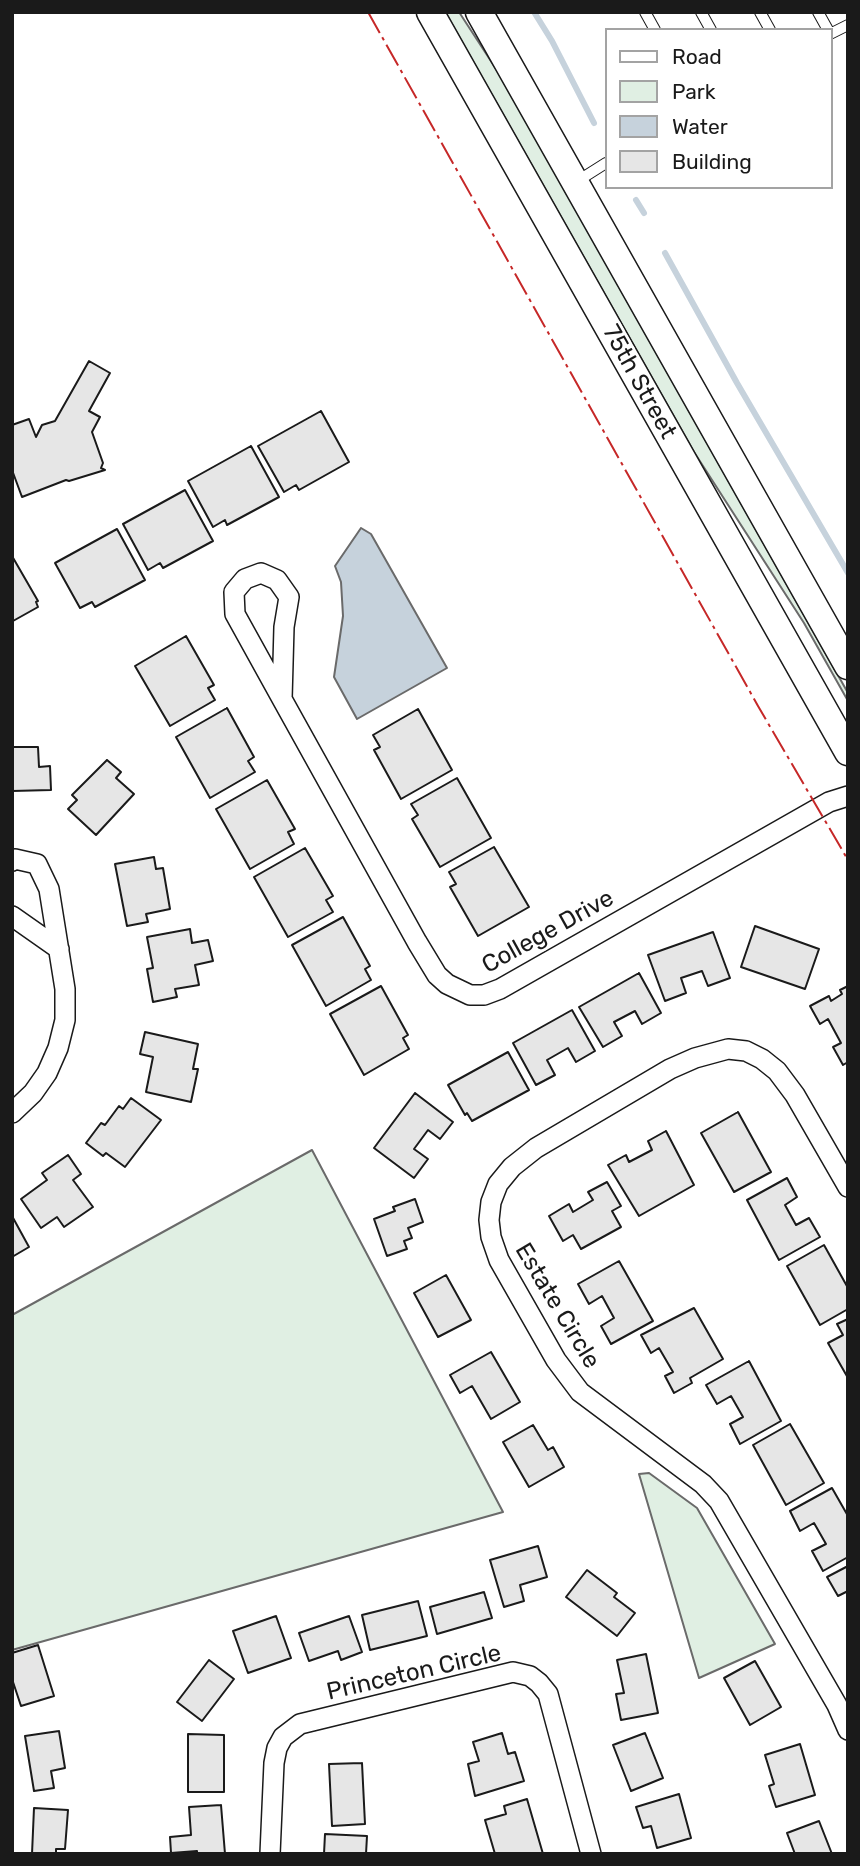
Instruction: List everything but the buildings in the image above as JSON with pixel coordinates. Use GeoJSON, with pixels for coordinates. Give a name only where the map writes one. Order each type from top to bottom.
{"type":"FeatureCollection","features":[{"type":"Feature","properties":{"kind":"main road","name":"75th Street"},"geometry":{"type":"LineString","coordinates":[[430,12],[848,752]]}},
{"type":"Feature","properties":{"kind":"main road","name":"75th Street"},"geometry":{"type":"LineString","coordinates":[[479,12],[848,666]]}},
{"type":"Feature","properties":{"kind":"street","name":"College Drive"},"geometry":{"type":"LineString","coordinates":[[282,699],[284,627],[289,597],[277,580],[261,573],[245,579],[234,592],[235,614],[282,699],[437,975],[447,984],[470,995],[484,995],[500,989],[829,802],[848,796]]}},
{"type":"Feature","properties":{"kind":"street"},"geometry":{"type":"LineString","coordinates":[[12,861],[15,859],[37,864],[49,889],[65,999],[65,1020],[58,1048],[47,1073],[33,1093],[12,1113]]}},
{"type":"Feature","properties":{"kind":"street"},"geometry":{"type":"LineString","coordinates":[[12,916],[59,949]]}},
{"type":"Feature","properties":{"kind":"street","name":"Estate Circle"},"geometry":{"type":"LineString","coordinates":[[848,1187],[796,1095],[778,1071],[746,1051],[728,1049],[695,1058],[670,1069],[536,1148],[512,1167],[498,1184],[491,1202],[489,1220],[491,1237],[499,1260],[556,1360],[580,1392],[703,1484],[719,1501],[831,1693],[848,1730]]}},
{"type":"Feature","properties":{"kind":"street","name":"Princeton Circle"},"geometry":{"type":"LineString","coordinates":[[270,1854],[277,1748],[283,1737],[300,1724],[513,1672],[530,1676],[548,1694],[591,1854]]}},
{"type":"Feature","properties":{"kind":"lane"},"geometry":{"type":"LineString","coordinates":[[645,12],[654,28]]}},
{"type":"Feature","properties":{"kind":"lane"},"geometry":{"type":"LineString","coordinates":[[701,12],[710,28]]}},
{"type":"Feature","properties":{"kind":"lane"},"geometry":{"type":"LineString","coordinates":[[760,12],[769,28]]}},
{"type":"Feature","properties":{"kind":"lane"},"geometry":{"type":"LineString","coordinates":[[818,12],[827,28]]}},
{"type":"Feature","properties":{"kind":"lane"},"geometry":{"type":"LineString","coordinates":[[832,33],[848,25]]}},
{"type":"Feature","properties":{"kind":"lane"},"geometry":{"type":"LineString","coordinates":[[576,182],[604,164]]}},
{"type":"Feature","properties":{"kind":"green space"},"geometry":{"type":"Polygon","coordinates":[[[445,12],[459,12],[500,75],[848,693],[848,701],[804,623],[694,452],[445,12]]]}},
{"type":"Feature","properties":{"kind":"green space"},"geometry":{"type":"Polygon","coordinates":[[[312,1150],[503,1512],[12,1650],[12,1315],[312,1150]]]}},
{"type":"Feature","properties":{"kind":"green space"},"geometry":{"type":"Polygon","coordinates":[[[649,1473],[697,1508],[775,1644],[699,1678],[639,1474],[649,1473]]]}},
{"type":"Feature","properties":{"kind":"water"},"geometry":{"type":"Polygon","coordinates":[[[361,528],[371,534],[447,668],[357,719],[334,677],[343,616],[341,582],[335,566],[361,528]]]}},
{"type":"Feature","properties":{"kind":"waterway"},"geometry":{"type":"LineString","coordinates":[[534,12],[594,123]]}},
{"type":"Feature","properties":{"kind":"waterway"},"geometry":{"type":"LineString","coordinates":[[636,200],[644,213]]}},
{"type":"Feature","properties":{"kind":"waterway"},"geometry":{"type":"LineString","coordinates":[[665,253],[848,573]]}},
{"type":"Feature","properties":{"kind":"power"},"geometry":{"type":"LineString","coordinates":[[368,12],[758,706],[848,860]]}}]}
